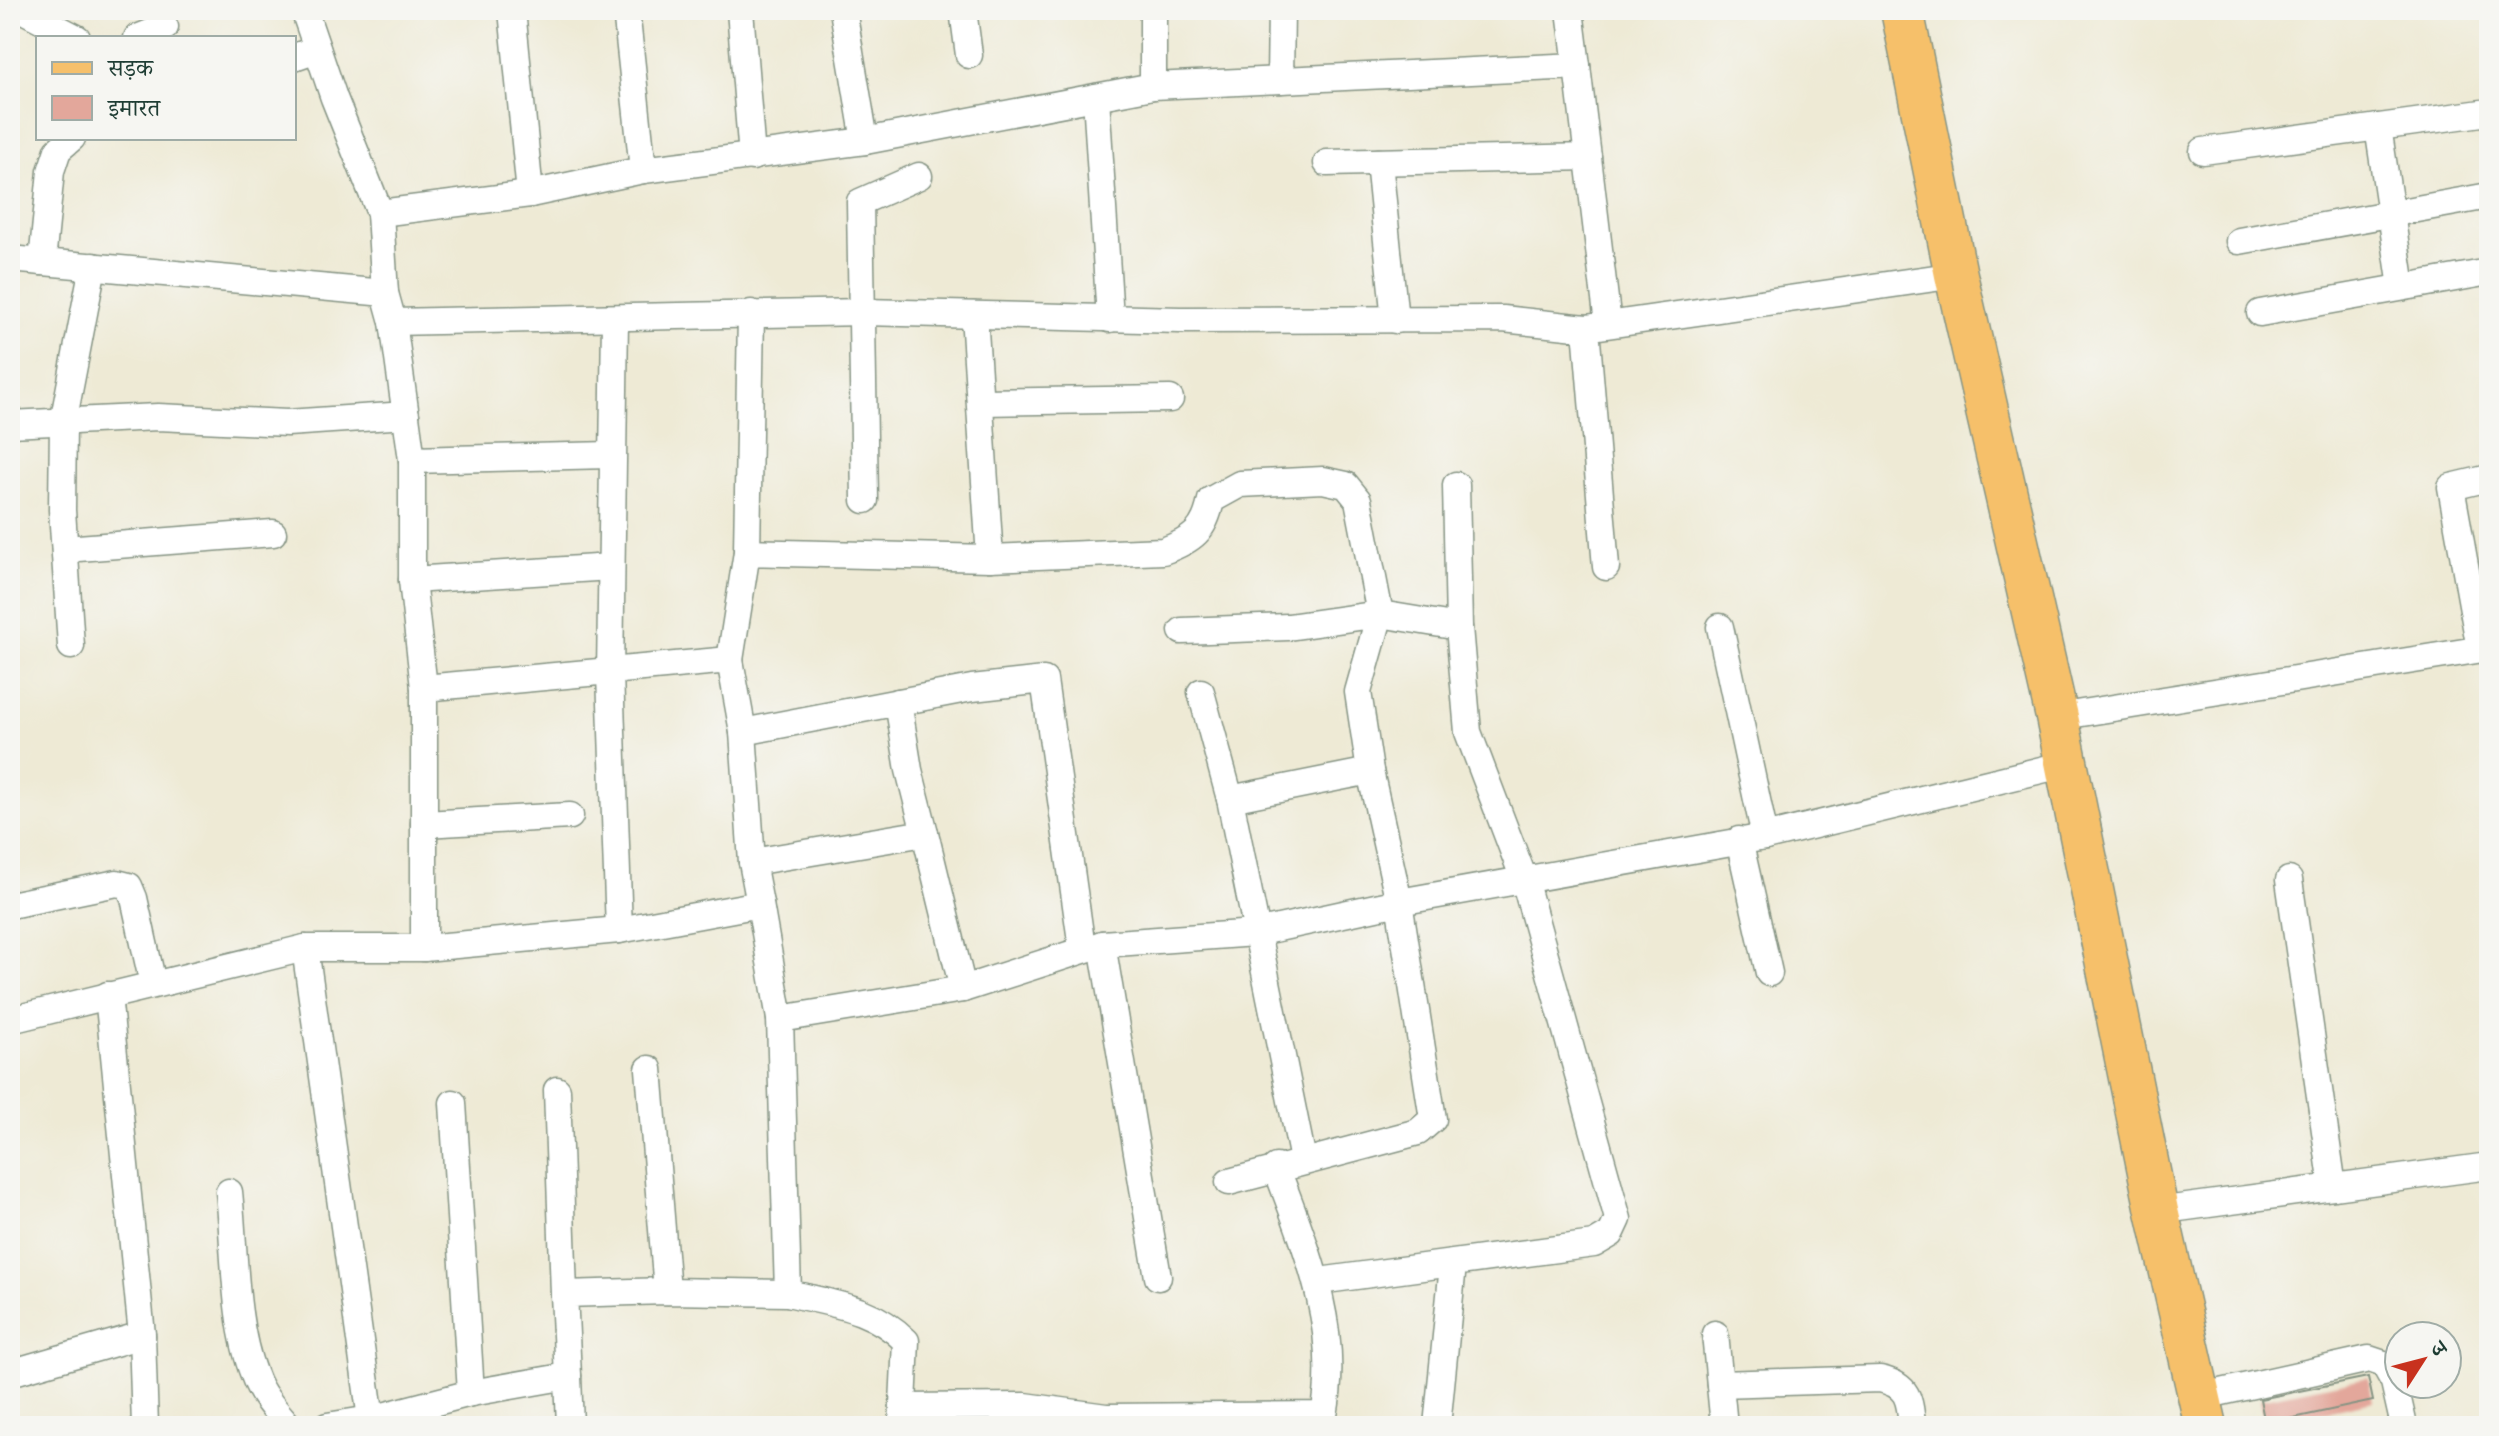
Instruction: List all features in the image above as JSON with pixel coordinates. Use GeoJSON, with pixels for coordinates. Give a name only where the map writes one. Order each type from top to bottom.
{"type":"FeatureCollection","features":[{"type":"Feature","properties":{"kind":"main road"},"geometry":{"type":"LineString","coordinates":[[1902,10],[1956,275],[2057,717],[2157,1211],[2202,1411]]}},
{"type":"Feature","properties":{"kind":"street"},"geometry":{"type":"LineString","coordinates":[[23,10],[73,36]]}},
{"type":"Feature","properties":{"kind":"street"},"geometry":{"type":"LineString","coordinates":[[304,10],[306,53],[380,213],[385,293],[393,322],[412,460],[412,580],[424,688],[424,948]]}},
{"type":"Feature","properties":{"kind":"street"},"geometry":{"type":"LineString","coordinates":[[512,10],[530,194]]}},
{"type":"Feature","properties":{"kind":"street"},"geometry":{"type":"LineString","coordinates":[[626,10],[643,170]]}},
{"type":"Feature","properties":{"kind":"street"},"geometry":{"type":"LineString","coordinates":[[740,10],[752,157]]}},
{"type":"Feature","properties":{"kind":"street"},"geometry":{"type":"LineString","coordinates":[[843,10],[865,141]]}},
{"type":"Feature","properties":{"kind":"street"},"geometry":{"type":"LineString","coordinates":[[963,10],[969,55]]}},
{"type":"Feature","properties":{"kind":"street"},"geometry":{"type":"LineString","coordinates":[[1153,10],[1153,86]]}},
{"type":"Feature","properties":{"kind":"street"},"geometry":{"type":"LineString","coordinates":[[1280,80],[1281,10]]}},
{"type":"Feature","properties":{"kind":"street"},"geometry":{"type":"LineString","coordinates":[[1570,10],[1588,157],[1606,567]]}},
{"type":"Feature","properties":{"kind":"street"},"geometry":{"type":"LineString","coordinates":[[142,36],[165,27]]}},
{"type":"Feature","properties":{"kind":"street"},"geometry":{"type":"LineString","coordinates":[[380,213],[530,194],[643,170],[865,141],[1153,86],[1577,66]]}},
{"type":"Feature","properties":{"kind":"street"},"geometry":{"type":"LineString","coordinates":[[1096,97],[1110,319]]}},
{"type":"Feature","properties":{"kind":"street"},"geometry":{"type":"LineString","coordinates":[[2203,151],[2489,112]]}},
{"type":"Feature","properties":{"kind":"street"},"geometry":{"type":"LineString","coordinates":[[2378,127],[2402,287]]}},
{"type":"Feature","properties":{"kind":"street"},"geometry":{"type":"LineString","coordinates":[[42,262],[51,171],[58,150],[70,140]]}},
{"type":"Feature","properties":{"kind":"street"},"geometry":{"type":"LineString","coordinates":[[1327,163],[1588,157]]}},
{"type":"Feature","properties":{"kind":"street"},"geometry":{"type":"LineString","coordinates":[[1379,162],[1395,320]]}},
{"type":"Feature","properties":{"kind":"street"},"geometry":{"type":"LineString","coordinates":[[865,500],[860,202],[919,176]]}},
{"type":"Feature","properties":{"kind":"street"},"geometry":{"type":"LineString","coordinates":[[2239,241],[2489,196]]}},
{"type":"Feature","properties":{"kind":"street"},"geometry":{"type":"LineString","coordinates":[[10,259],[385,293]]}},
{"type":"Feature","properties":{"kind":"street"},"geometry":{"type":"LineString","coordinates":[[71,646],[65,549],[63,423],[93,266]]}},
{"type":"Feature","properties":{"kind":"street"},"geometry":{"type":"LineString","coordinates":[[2260,313],[2489,272]]}},
{"type":"Feature","properties":{"kind":"street"},"geometry":{"type":"LineString","coordinates":[[393,322],[864,312],[1110,319],[1503,319],[1597,326],[1956,275]]}},
{"type":"Feature","properties":{"kind":"street"},"geometry":{"type":"LineString","coordinates":[[751,313],[747,552],[730,660],[743,732],[752,862],[780,1019],[788,1293]]}},
{"type":"Feature","properties":{"kind":"street"},"geometry":{"type":"LineString","coordinates":[[974,315],[990,558]]}},
{"type":"Feature","properties":{"kind":"street"},"geometry":{"type":"LineString","coordinates":[[615,319],[610,455],[610,674],[619,930]]}},
{"type":"Feature","properties":{"kind":"street"},"geometry":{"type":"LineString","coordinates":[[982,402],[1170,399]]}},
{"type":"Feature","properties":{"kind":"street"},"geometry":{"type":"LineString","coordinates":[[10,424],[158,417],[287,423],[406,415]]}},
{"type":"Feature","properties":{"kind":"street"},"geometry":{"type":"LineString","coordinates":[[412,460],[610,455]]}},
{"type":"Feature","properties":{"kind":"street"},"geometry":{"type":"LineString","coordinates":[[2057,717],[2484,649],[2451,487],[2489,478]]}},
{"type":"Feature","properties":{"kind":"street"},"geometry":{"type":"LineString","coordinates":[[747,552],[990,558],[1163,551],[1190,541],[1206,524],[1211,500],[1240,484],[1323,480],[1346,485],[1358,500],[1380,614],[1358,692],[1370,771],[1399,902],[1433,1119],[1418,1132],[1276,1167],[1229,1182]]}},
{"type":"Feature","properties":{"kind":"street"},"geometry":{"type":"LineString","coordinates":[[1319,1281],[1594,1244],[1611,1234],[1618,1219],[1524,879],[1468,732],[1459,627],[1456,485]]}},
{"type":"Feature","properties":{"kind":"street"},"geometry":{"type":"LineString","coordinates":[[65,549],[273,533]]}},
{"type":"Feature","properties":{"kind":"street"},"geometry":{"type":"LineString","coordinates":[[412,580],[611,567]]}},
{"type":"Feature","properties":{"kind":"street"},"geometry":{"type":"LineString","coordinates":[[1182,631],[1288,627],[1380,614],[1459,627]]}},
{"type":"Feature","properties":{"kind":"street"},"geometry":{"type":"LineString","coordinates":[[1720,627],[1765,837]]}},
{"type":"Feature","properties":{"kind":"street"},"geometry":{"type":"LineString","coordinates":[[424,688],[610,674],[730,660]]}},
{"type":"Feature","properties":{"kind":"street"},"geometry":{"type":"LineString","coordinates":[[743,732],[898,702],[1044,680],[1092,946],[1158,1277]]}},
{"type":"Feature","properties":{"kind":"street"},"geometry":{"type":"LineString","coordinates":[[1201,692],[1230,799],[1303,1160]]}},
{"type":"Feature","properties":{"kind":"street"},"geometry":{"type":"LineString","coordinates":[[898,702],[909,770],[963,989]]}},
{"type":"Feature","properties":{"kind":"street"},"geometry":{"type":"LineString","coordinates":[[780,1019],[963,989],[1092,946],[1255,933],[1399,902],[1765,837],[2066,764]]}},
{"type":"Feature","properties":{"kind":"street"},"geometry":{"type":"LineString","coordinates":[[1230,799],[1370,771]]}},
{"type":"Feature","properties":{"kind":"street"},"geometry":{"type":"LineString","coordinates":[[424,824],[570,816]]}},
{"type":"Feature","properties":{"kind":"street"},"geometry":{"type":"LineString","coordinates":[[752,862],[925,833]]}},
{"type":"Feature","properties":{"kind":"street"},"geometry":{"type":"LineString","coordinates":[[1739,840],[1769,973]]}},
{"type":"Feature","properties":{"kind":"street"},"geometry":{"type":"LineString","coordinates":[[2289,880],[2333,1187]]}},
{"type":"Feature","properties":{"kind":"street"},"geometry":{"type":"LineString","coordinates":[[10,905],[117,883],[129,886],[153,984]]}},
{"type":"Feature","properties":{"kind":"street"},"geometry":{"type":"LineString","coordinates":[[10,1020],[305,948],[424,948],[619,930],[760,904]]}},
{"type":"Feature","properties":{"kind":"street"},"geometry":{"type":"LineString","coordinates":[[305,948],[371,1419]]}},
{"type":"Feature","properties":{"kind":"street"},"geometry":{"type":"LineString","coordinates":[[108,995],[142,1335],[145,1426]]}},
{"type":"Feature","properties":{"kind":"street"},"geometry":{"type":"LineString","coordinates":[[649,1069],[667,1291]]}},
{"type":"Feature","properties":{"kind":"street"},"geometry":{"type":"LineString","coordinates":[[557,1090],[570,1426]]}},
{"type":"Feature","properties":{"kind":"street"},"geometry":{"type":"LineString","coordinates":[[453,1103],[471,1393]]}},
{"type":"Feature","properties":{"kind":"street"},"geometry":{"type":"LineString","coordinates":[[2157,1211],[2489,1166]]}},
{"type":"Feature","properties":{"kind":"street"},"geometry":{"type":"LineString","coordinates":[[564,1294],[667,1291],[788,1293],[864,1311],[887,1322],[906,1341],[903,1416],[1025,1406],[1163,1422],[1325,1421],[1330,1383],[1319,1281],[1276,1167]]}},
{"type":"Feature","properties":{"kind":"street"},"geometry":{"type":"LineString","coordinates":[[229,1192],[244,1343],[254,1376],[268,1402],[289,1426]]}},
{"type":"Feature","properties":{"kind":"street"},"geometry":{"type":"LineString","coordinates":[[1437,1426],[1453,1265]]}},
{"type":"Feature","properties":{"kind":"street"},"geometry":{"type":"LineString","coordinates":[[1715,1334],[1724,1426]]}},
{"type":"Feature","properties":{"kind":"street"},"geometry":{"type":"LineString","coordinates":[[10,1373],[142,1335]]}},
{"type":"Feature","properties":{"kind":"street"},"geometry":{"type":"LineString","coordinates":[[2202,1411],[2369,1359],[2384,1364],[2394,1382],[2404,1426]]}},
{"type":"Feature","properties":{"kind":"street"},"geometry":{"type":"LineString","coordinates":[[327,1426],[371,1419],[423,1416],[471,1393],[568,1376]]}},
{"type":"Feature","properties":{"kind":"street"},"geometry":{"type":"LineString","coordinates":[[1720,1384],[1880,1379],[1897,1383],[1909,1394],[1912,1426]]}},
{"type":"Feature","properties":{"kind":"building"},"geometry":{"type":"Polygon","coordinates":[[[2368,1377],[2373,1401],[2265,1424],[2260,1399],[2368,1377]]]}}]}
